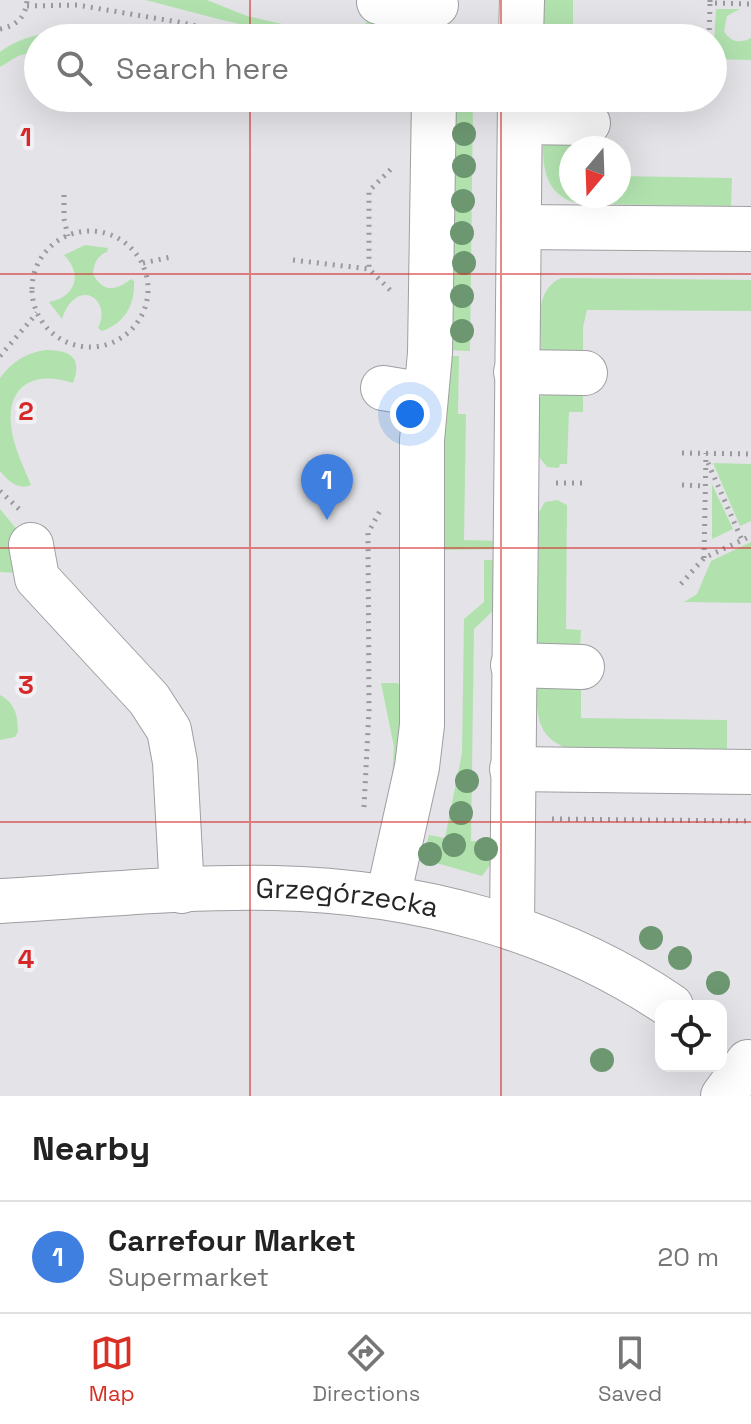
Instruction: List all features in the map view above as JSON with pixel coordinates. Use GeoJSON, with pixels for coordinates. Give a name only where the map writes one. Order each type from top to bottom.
{"type":"FeatureCollection","features":[{"type":"Feature","properties":{"kind":"street"},"geometry":{"type":"LineString","coordinates":[[521,24],[522,0]]}},
{"type":"Feature","properties":{"kind":"street"},"geometry":{"type":"LineString","coordinates":[[379,2],[436,14]]}},
{"type":"Feature","properties":{"kind":"street"},"geometry":{"type":"LineString","coordinates":[[388,897],[421,736],[422,440],[430,353],[434,112]]}},
{"type":"Feature","properties":{"kind":"street"},"geometry":{"type":"LineString","coordinates":[[512,928],[520,112]]}},
{"type":"Feature","properties":{"kind":"street"},"geometry":{"type":"LineString","coordinates":[[530,112],[588,123]]}},
{"type":"Feature","properties":{"kind":"street"},"geometry":{"type":"LineString","coordinates":[[519,227],[751,229]]}},
{"type":"Feature","properties":{"kind":"street"},"geometry":{"type":"LineString","coordinates":[[516,372],[585,373]]}},
{"type":"Feature","properties":{"kind":"street"},"geometry":{"type":"LineString","coordinates":[[383,388],[425,395]]}},
{"type":"Feature","properties":{"kind":"street"},"geometry":{"type":"LineString","coordinates":[[31,545],[37,578],[141,691],[169,730],[175,762],[182,891]]}},
{"type":"Feature","properties":{"kind":"street"},"geometry":{"type":"LineString","coordinates":[[513,665],[582,667]]}},
{"type":"Feature","properties":{"kind":"street"},"geometry":{"type":"LineString","coordinates":[[512,769],[751,772]]}},
{"type":"Feature","properties":{"kind":"street","name":"Grzegórzecka"},"geometry":{"type":"LineString","coordinates":[[0,901],[273,888],[388,897],[447,909],[512,928],[596,963],[661,1000]]}},
{"type":"Feature","properties":{"kind":"path"},"geometry":{"type":"LineString","coordinates":[[100,9],[103,0]]}},
{"type":"Feature","properties":{"kind":"path"},"geometry":{"type":"LineString","coordinates":[[709,24],[710,2],[751,4]]}},
{"type":"Feature","properties":{"kind":"path"},"geometry":{"type":"LineString","coordinates":[[0,29],[19,21],[27,3],[77,5],[179,24]]}},
{"type":"Feature","properties":{"kind":"path"},"geometry":{"type":"LineString","coordinates":[[64,195],[68,236]]}},
{"type":"Feature","properties":{"kind":"path"},"geometry":{"type":"LineString","coordinates":[[95,231],[114,236],[131,247],[143,263],[149,282],[148,302],[140,321],[127,336],[109,345],[91,348],[72,345],[55,337],[37,313],[31,287],[35,269],[45,252],[58,240],[68,236],[76,232],[95,231]]}},
{"type":"Feature","properties":{"kind":"path"},"geometry":{"type":"LineString","coordinates":[[143,263],[171,257]]}},
{"type":"Feature","properties":{"kind":"path"},"geometry":{"type":"LineString","coordinates":[[293,260],[369,269]]}},
{"type":"Feature","properties":{"kind":"path"},"geometry":{"type":"LineString","coordinates":[[0,356],[37,313]]}},
{"type":"Feature","properties":{"kind":"path"},"geometry":{"type":"LineString","coordinates":[[682,453],[706,456],[751,454]]}},
{"type":"Feature","properties":{"kind":"path"},"geometry":{"type":"LineString","coordinates":[[704,558],[706,456]]}},
{"type":"Feature","properties":{"kind":"path"},"geometry":{"type":"LineString","coordinates":[[706,456],[742,540]]}},
{"type":"Feature","properties":{"kind":"path"},"geometry":{"type":"LineString","coordinates":[[682,485],[705,486]]}},
{"type":"Feature","properties":{"kind":"path"},"geometry":{"type":"LineString","coordinates":[[681,584],[704,558],[751,536]]}},
{"type":"Feature","properties":{"kind":"path"},"geometry":{"type":"LineString","coordinates":[[546,821],[751,821]]}},
{"type":"Feature","properties":{"kind":"green space"},"geometry":{"type":"Polygon","coordinates":[[[145,0],[207,0],[247,16],[282,24],[242,24],[145,0]]]}},
{"type":"Feature","properties":{"kind":"green space"},"geometry":{"type":"Polygon","coordinates":[[[544,0],[573,0],[573,24],[544,24],[544,0]]]}},
{"type":"Feature","properties":{"kind":"green space"},"geometry":{"type":"Polygon","coordinates":[[[716,9],[740,9],[727,16],[725,24],[715,24],[716,9]]]}},
{"type":"Feature","properties":{"kind":"green space"},"geometry":{"type":"Polygon","coordinates":[[[372,15],[384,20],[380,24],[365,24],[372,15]]]}},
{"type":"Feature","properties":{"kind":"green space"},"geometry":{"type":"Polygon","coordinates":[[[727,35],[736,41],[751,38],[751,60],[727,59],[727,35]]]}},
{"type":"Feature","properties":{"kind":"green space"},"geometry":{"type":"Polygon","coordinates":[[[24,39],[24,54],[0,67],[0,52],[24,39]]]}},
{"type":"Feature","properties":{"kind":"green space"},"geometry":{"type":"Polygon","coordinates":[[[448,112],[473,112],[470,351],[445,350],[448,112]]]}},
{"type":"Feature","properties":{"kind":"green space"},"geometry":{"type":"Polygon","coordinates":[[[547,142],[559,142],[559,194],[550,183],[544,166],[543,146],[547,142]]]}},
{"type":"Feature","properties":{"kind":"green space"},"geometry":{"type":"Polygon","coordinates":[[[631,176],[732,178],[731,206],[631,205],[631,176]]]}},
{"type":"Feature","properties":{"kind":"green space"},"geometry":{"type":"Polygon","coordinates":[[[85,245],[108,248],[93,270],[97,280],[105,287],[115,288],[131,279],[134,281],[133,298],[127,312],[117,323],[102,331],[98,328],[101,308],[91,296],[76,298],[62,319],[49,302],[65,295],[74,284],[73,270],[64,255],[85,245]]]}},
{"type":"Feature","properties":{"kind":"green space"},"geometry":{"type":"Polygon","coordinates":[[[561,278],[751,280],[751,311],[587,310],[583,327],[583,355],[541,352],[542,300],[552,284],[561,278]]]}},
{"type":"Feature","properties":{"kind":"green space"},"geometry":{"type":"Polygon","coordinates":[[[45,350],[72,357],[76,374],[73,383],[48,378],[27,383],[14,399],[12,433],[31,485],[22,487],[0,471],[0,378],[20,359],[45,350]]]}},
{"type":"Feature","properties":{"kind":"green space"},"geometry":{"type":"Polygon","coordinates":[[[445,356],[459,356],[458,414],[466,414],[464,540],[501,541],[501,549],[438,550],[445,356]]]}},
{"type":"Feature","properties":{"kind":"green space"},"geometry":{"type":"Polygon","coordinates":[[[548,391],[583,392],[583,412],[569,412],[567,464],[560,464],[559,468],[547,467],[539,451],[540,397],[548,391]]]}},
{"type":"Feature","properties":{"kind":"green space"},"geometry":{"type":"Polygon","coordinates":[[[713,463],[751,464],[751,521],[740,526],[713,463]]]}},
{"type":"Feature","properties":{"kind":"green space"},"geometry":{"type":"Polygon","coordinates":[[[712,484],[733,529],[712,539],[712,484]]]}},
{"type":"Feature","properties":{"kind":"green space"},"geometry":{"type":"Polygon","coordinates":[[[557,500],[567,505],[566,629],[581,630],[580,649],[537,645],[539,512],[545,502],[557,500]]]}},
{"type":"Feature","properties":{"kind":"green space"},"geometry":{"type":"Polygon","coordinates":[[[0,509],[19,532],[17,573],[0,572],[0,509]]]}},
{"type":"Feature","properties":{"kind":"green space"},"geometry":{"type":"Polygon","coordinates":[[[751,542],[751,603],[684,602],[697,594],[711,561],[751,542]]]}},
{"type":"Feature","properties":{"kind":"green space"},"geometry":{"type":"Polygon","coordinates":[[[484,560],[500,560],[500,604],[474,629],[471,841],[497,842],[493,861],[482,876],[422,859],[429,835],[445,838],[462,753],[464,619],[484,602],[484,560]]]}},
{"type":"Feature","properties":{"kind":"green space"},"geometry":{"type":"Polygon","coordinates":[[[381,683],[398,683],[406,691],[395,780],[392,779],[394,747],[381,683]]]}},
{"type":"Feature","properties":{"kind":"green space"},"geometry":{"type":"Polygon","coordinates":[[[581,685],[581,718],[727,720],[727,750],[567,748],[557,744],[544,732],[538,716],[537,688],[581,685]]]}},
{"type":"Feature","properties":{"kind":"green space"},"geometry":{"type":"Polygon","coordinates":[[[0,695],[15,710],[18,732],[15,737],[0,740],[0,695]]]}},
{"type":"Feature","properties":{"kind":"place","name":"Carrefour Market"},"geometry":{"type":"Point","coordinates":[327,520]}}]}
